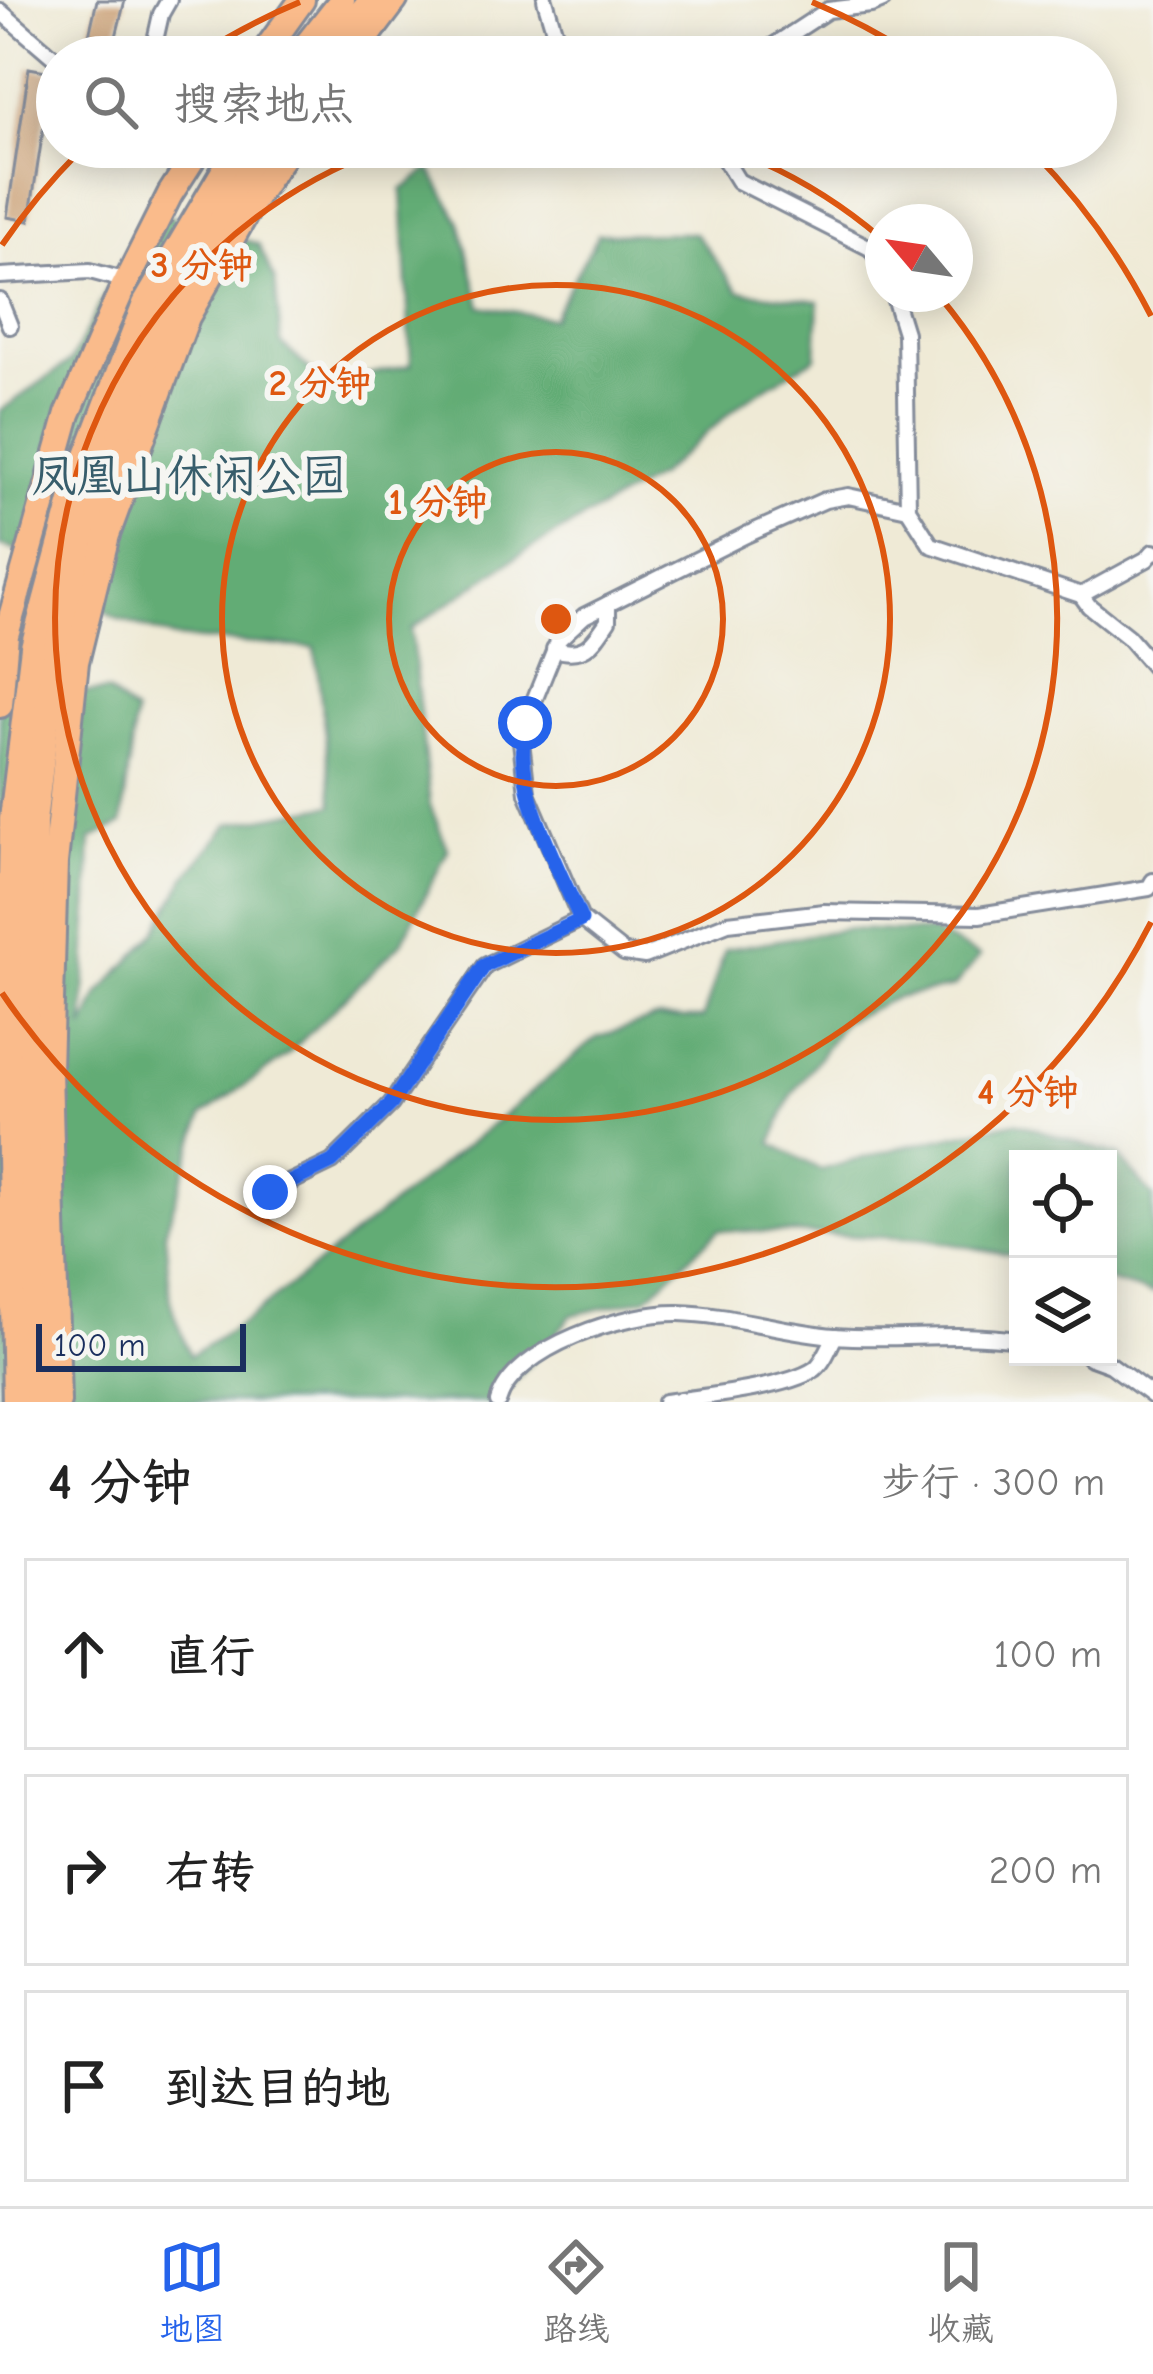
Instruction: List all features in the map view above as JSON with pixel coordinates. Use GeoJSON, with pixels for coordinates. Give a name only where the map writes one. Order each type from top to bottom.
{"type":"FeatureCollection","features":[{"type":"Feature","properties":{"kind":"highway"},"geometry":{"type":"LineString","coordinates":[[277,36],[302,0]]}},
{"type":"Feature","properties":{"kind":"highway"},"geometry":{"type":"LineString","coordinates":[[314,36],[342,0]]}},
{"type":"Feature","properties":{"kind":"highway"},"geometry":{"type":"LineString","coordinates":[[343,36],[371,0]]}},
{"type":"Feature","properties":{"kind":"highway"},"geometry":{"type":"LineString","coordinates":[[368,36],[395,0]]}},
{"type":"Feature","properties":{"kind":"highway"},"geometry":{"type":"LineString","coordinates":[[0,705],[6,635],[68,414],[127,280],[187,168]]}},
{"type":"Feature","properties":{"kind":"highway"},"geometry":{"type":"LineString","coordinates":[[15,1402],[8,1058],[12,819],[32,647],[78,479],[145,304],[226,168]]}},
{"type":"Feature","properties":{"kind":"highway"},"geometry":{"type":"LineString","coordinates":[[38,1402],[31,1058],[34,820],[55,651],[100,486],[166,314],[252,168]]}},
{"type":"Feature","properties":{"kind":"highway"},"geometry":{"type":"LineString","coordinates":[[58,1402],[49,1070],[55,863],[76,662],[107,535],[188,317],[275,168]]}},
{"type":"Feature","properties":{"kind":"street"},"geometry":{"type":"LineString","coordinates":[[156,36],[169,0]]}},
{"type":"Feature","properties":{"kind":"street"},"geometry":{"type":"LineString","coordinates":[[545,0],[554,36]]}},
{"type":"Feature","properties":{"kind":"street"},"geometry":{"type":"LineString","coordinates":[[788,36],[828,10],[883,0]]}},
{"type":"Feature","properties":{"kind":"street"},"geometry":{"type":"LineString","coordinates":[[0,11],[36,42]]}},
{"type":"Feature","properties":{"kind":"street"},"geometry":{"type":"LineString","coordinates":[[730,168],[738,182],[865,246]]}},
{"type":"Feature","properties":{"kind":"street"},"geometry":{"type":"LineString","coordinates":[[0,276],[90,271],[127,280]]}},
{"type":"Feature","properties":{"kind":"street"},"geometry":{"type":"LineString","coordinates":[[0,301],[10,326]]}},
{"type":"Feature","properties":{"kind":"street"},"geometry":{"type":"LineString","coordinates":[[899,312],[905,333],[908,509],[931,545],[1082,595],[1153,666]]}},
{"type":"Feature","properties":{"kind":"street"},"geometry":{"type":"LineString","coordinates":[[908,509],[848,496],[825,500],[584,616],[559,639],[521,741],[527,794],[581,920],[624,953],[645,956],[728,923],[824,912],[979,914],[1151,884],[1153,907]]}},
{"type":"Feature","properties":{"kind":"street"},"geometry":{"type":"LineString","coordinates":[[1082,595],[1153,552]]}},
{"type":"Feature","properties":{"kind":"street"},"geometry":{"type":"LineString","coordinates":[[554,650],[574,654],[584,650],[608,621],[608,604]]}},
{"type":"Feature","properties":{"kind":"street"},"geometry":{"type":"LineString","coordinates":[[270,1192],[332,1162],[391,1104],[484,966],[581,920]]}},
{"type":"Feature","properties":{"kind":"street"},"geometry":{"type":"LineString","coordinates":[[498,1402],[508,1380],[554,1346],[619,1321],[677,1313],[835,1336],[1009,1339]]}},
{"type":"Feature","properties":{"kind":"street"},"geometry":{"type":"LineString","coordinates":[[665,1402],[790,1379],[819,1367],[835,1336]]}},
{"type":"Feature","properties":{"kind":"street"},"geometry":{"type":"LineString","coordinates":[[1112,1366],[1153,1396]]}},
{"type":"Feature","properties":{"kind":"green space","name":"凤凰山休闲公园"},"geometry":{"type":"Polygon","coordinates":[[[430,169],[460,222],[481,306],[552,318],[598,234],[695,233],[739,291],[819,301],[816,357],[742,402],[658,476],[518,556],[411,629],[430,805],[448,850],[402,942],[285,1057],[203,1115],[165,1232],[171,1303],[190,1356],[248,1319],[596,1038],[655,1018],[703,1018],[725,949],[845,929],[932,932],[980,956],[954,987],[895,998],[844,1022],[790,1098],[772,1143],[821,1170],[1015,1122],[1101,1150],[1009,1150],[1009,1254],[924,1239],[719,1230],[646,1298],[572,1315],[497,1402],[0,1402],[0,693],[108,692],[135,714],[122,824],[91,839],[84,1029],[99,994],[155,933],[186,877],[229,824],[333,805],[315,648],[174,638],[116,618],[13,549],[0,546],[0,411],[71,361],[148,210],[258,244],[275,280],[281,343],[325,384],[411,365],[402,190],[430,169]]]}},
{"type":"Feature","properties":{"kind":"green space","name":"凤凰山休闲公园"},"geometry":{"type":"Polygon","coordinates":[[[1117,1155],[1153,1197],[1153,1294],[1117,1284],[1117,1155]]]}},
{"type":"Feature","properties":{"kind":"building"},"geometry":{"type":"Polygon","coordinates":[[[97,0],[125,0],[116,36],[89,36],[97,0]]]}},
{"type":"Feature","properties":{"kind":"building"},"geometry":{"type":"Polygon","coordinates":[[[29,68],[36,69],[37,168],[29,221],[7,217],[29,68]]]}},
{"type":"Feature","properties":{"kind":"route"},"geometry":{"type":"LineString","coordinates":[[270,1192],[332,1162],[391,1104],[484,966],[581,920],[527,794],[521,741],[525,723]]}}]}
